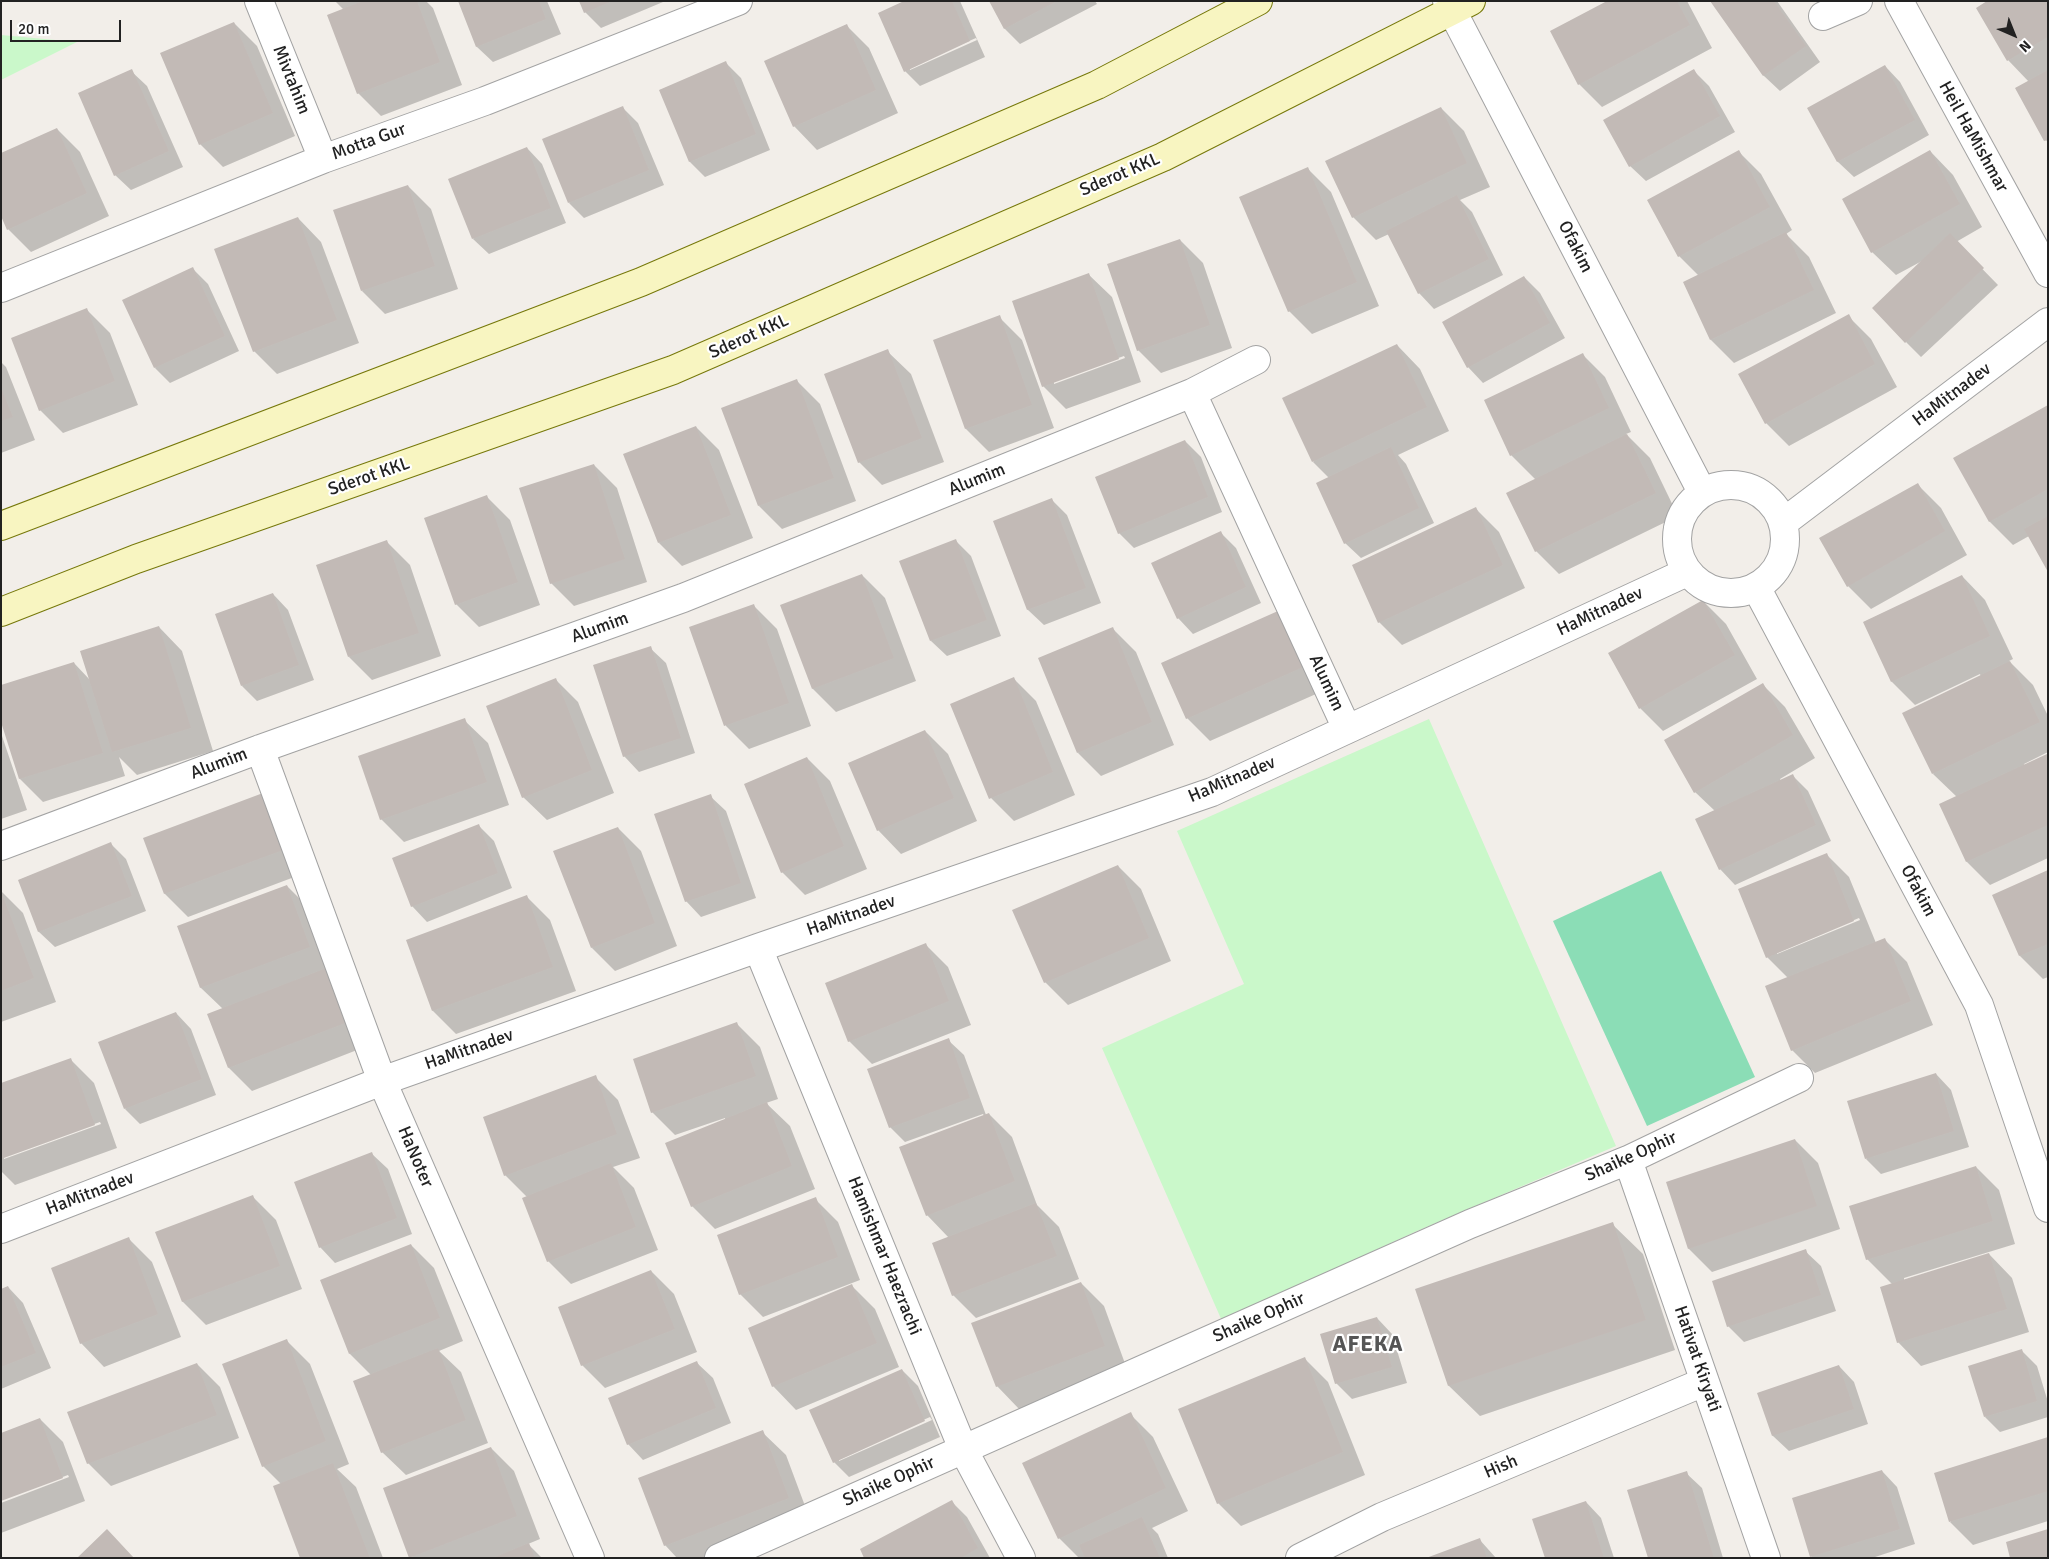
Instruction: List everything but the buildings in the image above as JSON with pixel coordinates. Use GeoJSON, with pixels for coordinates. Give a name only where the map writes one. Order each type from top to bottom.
{"type":"FeatureCollection","features":[{"type":"Feature","properties":{"kind":"main road"},"geometry":{"type":"LineString","coordinates":[[1,526],[642,282],[1097,85],[1258,1]]}},
{"type":"Feature","properties":{"kind":"main road","name":"Sderot KKL"},"geometry":{"type":"LineString","coordinates":[[1,612],[136,559],[672,370],[1163,158],[1457,5]]}},
{"type":"Feature","properties":{"kind":"street","name":"Mivtahim"},"geometry":{"type":"LineString","coordinates":[[259,1],[323,159]]}},
{"type":"Feature","properties":{"kind":"street","name":"Motta Gur"},"geometry":{"type":"LineString","coordinates":[[1,288],[323,159],[485,101],[738,1]]}},
{"type":"Feature","properties":{"kind":"street"},"geometry":{"type":"LineString","coordinates":[[1823,16],[1858,1]]}},
{"type":"Feature","properties":{"kind":"street","name":"Heil HaMishmar"},"geometry":{"type":"LineString","coordinates":[[1898,1],[2048,273]]}},
{"type":"Feature","properties":{"kind":"street","name":"Ofakim"},"geometry":{"type":"LineString","coordinates":[[1457,5],[1702,492]]}},
{"type":"Feature","properties":{"kind":"street","name":"HaMitnadev"},"geometry":{"type":"LineString","coordinates":[[1784,522],[2048,322]]}},
{"type":"Feature","properties":{"kind":"street","name":"Alumim"},"geometry":{"type":"LineString","coordinates":[[1,846],[260,749],[683,598],[1192,393],[1256,360]]}},
{"type":"Feature","properties":{"kind":"street","name":"Alumim"},"geometry":{"type":"LineString","coordinates":[[1192,393],[1347,728]]}},
{"type":"Feature","properties":{"kind":"street"},"geometry":{"type":"LineString","coordinates":[[1734,484],[1750,487],[1765,495],[1776,507],[1784,522],[1786,537],[1784,552],[1778,566],[1768,579],[1756,588],[1741,592],[1726,593],[1711,590],[1698,583],[1687,572],[1676,544],[1677,529],[1682,514],[1690,502],[1702,492],[1717,485],[1734,484]]}},
{"type":"Feature","properties":{"kind":"street","name":"HaMitnadev"},"geometry":{"type":"LineString","coordinates":[[1,1229],[382,1081],[758,948],[1212,792],[1687,572]]}},
{"type":"Feature","properties":{"kind":"street","name":"Ofakim"},"geometry":{"type":"LineString","coordinates":[[1756,588],[1979,1005],[2048,1208]]}},
{"type":"Feature","properties":{"kind":"street","name":"HaNoter"},"geometry":{"type":"LineString","coordinates":[[260,749],[382,1081],[590,1558]]}},
{"type":"Feature","properties":{"kind":"street","name":"Hamishmar Haezrachi"},"geometry":{"type":"LineString","coordinates":[[758,948],[963,1449],[1021,1558]]}},
{"type":"Feature","properties":{"kind":"street","name":"Shaike Ophir"},"geometry":{"type":"LineString","coordinates":[[719,1558],[1470,1224],[1628,1160],[1799,1078]]}},
{"type":"Feature","properties":{"kind":"street","name":"Hativat Kiryati"},"geometry":{"type":"LineString","coordinates":[[1628,1160],[1766,1558]]}},
{"type":"Feature","properties":{"kind":"street","name":"Hish"},"geometry":{"type":"LineString","coordinates":[[1300,1558],[1382,1517],[1704,1382]]}},
{"type":"Feature","properties":{"kind":"green space"},"geometry":{"type":"Polygon","coordinates":[[[1,35],[77,42],[1,80],[1,35]]]}},
{"type":"Feature","properties":{"kind":"green space"},"geometry":{"type":"Polygon","coordinates":[[[1429,719],[1616,1146],[1417,1231],[1222,1321],[1102,1048],[1244,984],[1177,831],[1429,719]]]}},
{"type":"Feature","properties":{"kind":"green space"},"geometry":{"type":"Polygon","coordinates":[[[1661,871],[1755,1077],[1647,1126],[1553,921],[1661,871]]]}},
{"type":"Feature","properties":{"kind":"district","name":"AFEKA"},"geometry":{"type":"Point","coordinates":[1368,1345]}}]}
